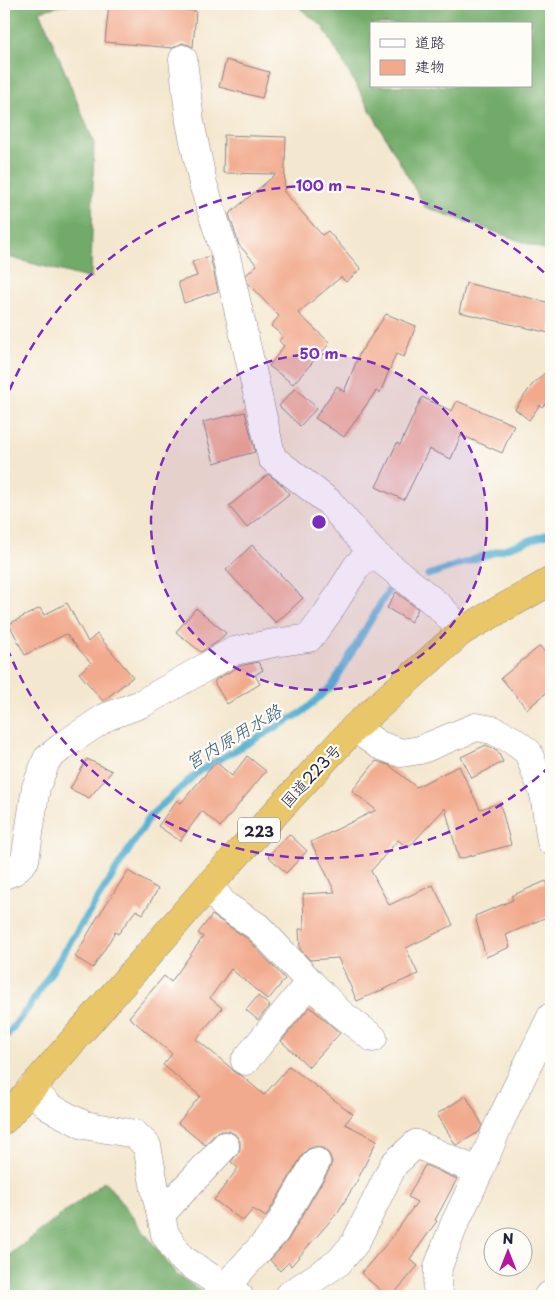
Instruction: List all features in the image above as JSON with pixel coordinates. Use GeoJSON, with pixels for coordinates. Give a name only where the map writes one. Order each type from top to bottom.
{"type":"FeatureCollection","features":[{"type":"Feature","properties":{"kind":"highway","name":"国道223号"},"geometry":{"type":"LineString","coordinates":[[4,1120],[208,885],[354,728],[462,631],[551,581]]}},
{"type":"Feature","properties":{"kind":"street"},"geometry":{"type":"LineString","coordinates":[[183,59],[190,122],[203,184],[226,256],[272,458],[329,502],[372,552],[440,607],[462,631]]}},
{"type":"Feature","properties":{"kind":"street"},"geometry":{"type":"LineString","coordinates":[[4,875],[14,872],[25,860],[36,787],[47,759],[64,745],[106,717],[141,704],[234,651],[274,642],[309,638],[327,614],[357,566],[372,552]]}},
{"type":"Feature","properties":{"kind":"street"},"geometry":{"type":"LineString","coordinates":[[354,728],[379,744],[401,753],[420,750],[476,727],[492,730],[512,740],[528,752],[544,794],[551,841]]}},
{"type":"Feature","properties":{"kind":"street"},"geometry":{"type":"LineString","coordinates":[[208,885],[224,905],[258,927],[340,1013],[373,1038]]}},
{"type":"Feature","properties":{"kind":"street"},"geometry":{"type":"LineString","coordinates":[[245,1061],[310,982]]}},
{"type":"Feature","properties":{"kind":"street"},"geometry":{"type":"LineString","coordinates":[[440,1296],[437,1287],[438,1267],[454,1225],[499,1124],[551,1018]]}},
{"type":"Feature","properties":{"kind":"street"},"geometry":{"type":"LineString","coordinates":[[31,1088],[49,1107],[84,1125],[135,1134],[148,1146],[165,1234],[181,1258],[232,1292],[275,1232],[316,1162]]}},
{"type":"Feature","properties":{"kind":"street"},"geometry":{"type":"LineString","coordinates":[[288,1296],[339,1262],[354,1243],[394,1164],[416,1144],[479,1172]]}},
{"type":"Feature","properties":{"kind":"street"},"geometry":{"type":"LineString","coordinates":[[162,1214],[225,1146]]}},
{"type":"Feature","properties":{"kind":"green space"},"geometry":{"type":"Polygon","coordinates":[[[4,4],[69,4],[40,11],[94,143],[91,279],[4,256],[4,4]]]}},
{"type":"Feature","properties":{"kind":"green space"},"geometry":{"type":"Polygon","coordinates":[[[295,4],[551,4],[551,252],[425,207],[323,27],[295,4]]]}},
{"type":"Feature","properties":{"kind":"green space"},"geometry":{"type":"Polygon","coordinates":[[[105,1181],[177,1275],[210,1296],[4,1296],[4,1259],[105,1181]]]}},
{"type":"Feature","properties":{"kind":"building"},"geometry":{"type":"Polygon","coordinates":[[[109,4],[196,11],[193,47],[182,43],[173,48],[105,42],[109,4]]]}},
{"type":"Feature","properties":{"kind":"building"},"geometry":{"type":"Polygon","coordinates":[[[226,60],[269,72],[262,98],[219,87],[226,60]]]}},
{"type":"Feature","properties":{"kind":"building"},"geometry":{"type":"Polygon","coordinates":[[[224,135],[286,137],[284,192],[322,235],[328,231],[361,269],[346,282],[341,277],[298,313],[330,343],[293,384],[269,366],[284,346],[279,341],[283,336],[271,326],[279,316],[248,284],[246,275],[257,265],[239,245],[229,214],[276,174],[223,173],[224,135]]]}},
{"type":"Feature","properties":{"kind":"building"},"geometry":{"type":"Polygon","coordinates":[[[210,256],[218,291],[184,303],[178,282],[197,276],[192,262],[210,256]]]}},
{"type":"Feature","properties":{"kind":"building"},"geometry":{"type":"Polygon","coordinates":[[[466,283],[551,303],[549,333],[459,312],[466,283]]]}},
{"type":"Feature","properties":{"kind":"building"},"geometry":{"type":"Polygon","coordinates":[[[386,314],[416,326],[404,357],[396,354],[380,393],[376,391],[344,437],[315,418],[337,386],[344,392],[361,350],[386,314]]]}},
{"type":"Feature","properties":{"kind":"building"},"geometry":{"type":"Polygon","coordinates":[[[551,367],[551,398],[542,407],[540,405],[529,420],[515,409],[532,385],[551,367]]]}},
{"type":"Feature","properties":{"kind":"building"},"geometry":{"type":"Polygon","coordinates":[[[295,388],[317,408],[300,426],[279,406],[295,388]]]}},
{"type":"Feature","properties":{"kind":"building"},"geometry":{"type":"Polygon","coordinates":[[[422,397],[452,411],[457,401],[514,425],[502,453],[461,435],[451,459],[429,449],[404,500],[376,487],[397,443],[400,445],[422,397]]]}},
{"type":"Feature","properties":{"kind":"building"},"geometry":{"type":"Polygon","coordinates":[[[245,412],[255,452],[214,463],[203,422],[245,412]]]}},
{"type":"Feature","properties":{"kind":"building"},"geometry":{"type":"Polygon","coordinates":[[[268,474],[282,485],[289,494],[247,528],[229,506],[268,474]]]}},
{"type":"Feature","properties":{"kind":"building"},"geometry":{"type":"Polygon","coordinates":[[[252,545],[303,598],[276,623],[226,570],[252,545]]]}},
{"type":"Feature","properties":{"kind":"building"},"geometry":{"type":"Polygon","coordinates":[[[396,592],[418,609],[411,622],[387,608],[396,592]]]}},
{"type":"Feature","properties":{"kind":"building"},"geometry":{"type":"Polygon","coordinates":[[[67,603],[88,642],[97,634],[133,677],[103,701],[79,673],[91,663],[66,634],[25,655],[9,624],[40,608],[44,615],[67,603]]]}},
{"type":"Feature","properties":{"kind":"building"},"geometry":{"type":"Polygon","coordinates":[[[196,608],[226,633],[219,641],[201,652],[176,632],[196,608]]]}},
{"type":"Feature","properties":{"kind":"building"},"geometry":{"type":"Polygon","coordinates":[[[540,646],[551,660],[551,689],[527,709],[501,678],[540,646]]]}},
{"type":"Feature","properties":{"kind":"building"},"geometry":{"type":"Polygon","coordinates":[[[258,662],[263,670],[255,675],[260,684],[227,704],[215,684],[215,680],[240,666],[258,662]]]}},
{"type":"Feature","properties":{"kind":"building"},"geometry":{"type":"Polygon","coordinates":[[[486,745],[497,750],[503,762],[472,778],[461,757],[486,745]]]}},
{"type":"Feature","properties":{"kind":"building"},"geometry":{"type":"Polygon","coordinates":[[[247,756],[266,771],[220,827],[202,811],[180,841],[158,826],[177,800],[181,803],[216,762],[232,776],[247,756]]]}},
{"type":"Feature","properties":{"kind":"building"},"geometry":{"type":"Polygon","coordinates":[[[87,759],[112,771],[89,798],[70,789],[87,759]]]}},
{"type":"Feature","properties":{"kind":"building"},"geometry":{"type":"Polygon","coordinates":[[[376,761],[389,765],[416,787],[459,766],[480,809],[500,803],[511,845],[459,859],[445,808],[408,848],[398,840],[371,871],[389,905],[433,885],[453,925],[406,948],[418,974],[357,1001],[338,958],[310,960],[300,949],[299,929],[304,929],[303,894],[335,892],[311,842],[376,810],[352,791],[376,761]]]}},
{"type":"Feature","properties":{"kind":"building"},"geometry":{"type":"Polygon","coordinates":[[[289,834],[307,851],[286,873],[268,856],[289,834]]]}},
{"type":"Feature","properties":{"kind":"building"},"geometry":{"type":"Polygon","coordinates":[[[128,871],[158,889],[143,914],[136,910],[118,934],[115,932],[93,968],[75,957],[97,918],[128,871]]]}},
{"type":"Feature","properties":{"kind":"building"},"geometry":{"type":"Polygon","coordinates":[[[546,881],[551,893],[551,915],[506,935],[510,947],[486,957],[475,916],[513,900],[511,896],[546,881]]]}},
{"type":"Feature","properties":{"kind":"building"},"geometry":{"type":"Polygon","coordinates":[[[212,915],[248,939],[285,979],[268,1000],[231,969],[210,998],[222,1008],[196,1039],[264,1095],[289,1066],[353,1114],[345,1124],[377,1140],[357,1181],[338,1212],[291,1266],[289,1262],[280,1271],[270,1260],[288,1240],[329,1170],[332,1162],[329,1154],[317,1146],[308,1149],[303,1154],[266,1217],[253,1209],[243,1221],[214,1200],[238,1168],[231,1162],[240,1150],[240,1141],[235,1134],[229,1131],[221,1131],[214,1135],[205,1145],[178,1123],[200,1096],[163,1065],[172,1054],[129,1017],[164,976],[171,982],[203,937],[198,933],[212,915]]]}},
{"type":"Feature","properties":{"kind":"building"},"geometry":{"type":"Polygon","coordinates":[[[258,996],[270,1006],[258,1020],[246,1010],[258,996]]]}},
{"type":"Feature","properties":{"kind":"building"},"geometry":{"type":"Polygon","coordinates":[[[310,1007],[340,1033],[309,1067],[281,1041],[310,1007]]]}},
{"type":"Feature","properties":{"kind":"building"},"geometry":{"type":"Polygon","coordinates":[[[466,1096],[482,1124],[479,1132],[457,1145],[437,1114],[466,1096]]]}},
{"type":"Feature","properties":{"kind":"building"},"geometry":{"type":"Polygon","coordinates":[[[425,1165],[457,1179],[435,1220],[437,1221],[410,1259],[418,1266],[392,1296],[387,1296],[361,1273],[390,1240],[417,1202],[408,1197],[425,1165]]]}},
{"type":"Feature","properties":{"kind":"waterway","name":"宮内原用水路"},"geometry":{"type":"LineString","coordinates":[[428,575],[551,533]]}},
{"type":"Feature","properties":{"kind":"waterway","name":"宮内原用水路"},"geometry":{"type":"LineString","coordinates":[[4,1039],[31,1004],[151,815],[199,771],[303,712],[332,686],[392,584]]}}]}
